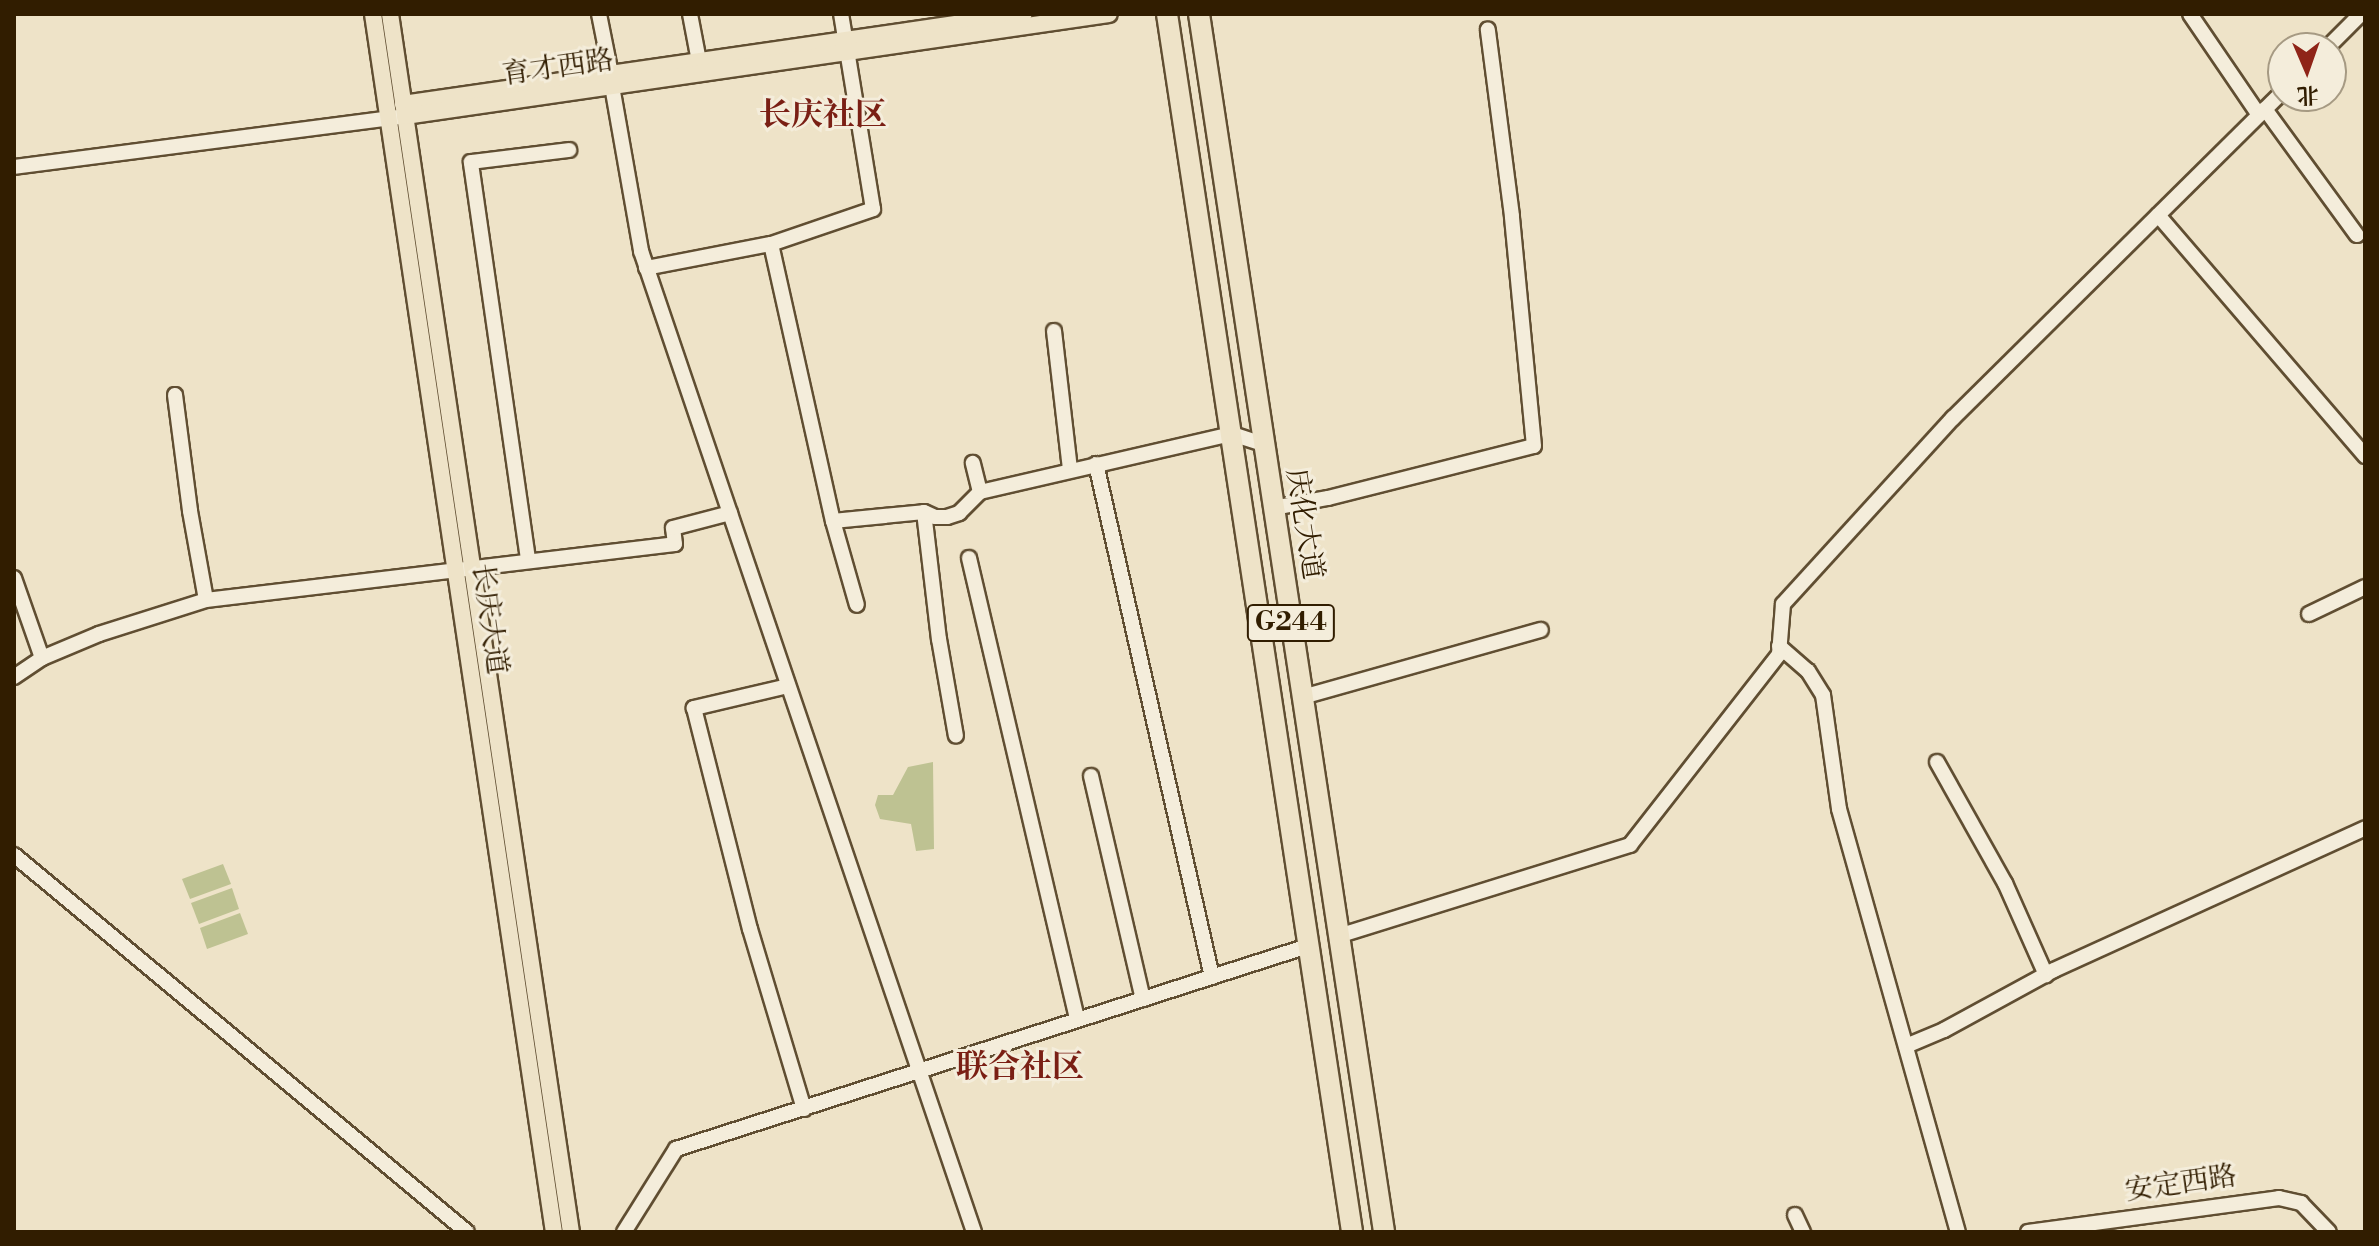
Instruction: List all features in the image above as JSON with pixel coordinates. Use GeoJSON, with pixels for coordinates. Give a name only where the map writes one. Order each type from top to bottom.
{"type":"FeatureCollection","features":[{"type":"Feature","properties":{"kind":"highway","name":"庆化大道"},"geometry":{"type":"LineString","coordinates":[[1167,14],[1352,1232]]}},
{"type":"Feature","properties":{"kind":"highway","name":"庆化大道"},"geometry":{"type":"LineString","coordinates":[[1199,14],[1384,1232]]}},
{"type":"Feature","properties":{"kind":"main road","name":"长庆大道"},"geometry":{"type":"LineString","coordinates":[[373,14],[396,111]]}},
{"type":"Feature","properties":{"kind":"main road","name":"长庆大道"},"geometry":{"type":"LineString","coordinates":[[390,14],[396,111],[463,567],[554,1232]]}},
{"type":"Feature","properties":{"kind":"main road","name":"育才西路"},"geometry":{"type":"LineString","coordinates":[[396,111],[843,46],[1024,14]]}},
{"type":"Feature","properties":{"kind":"main road","name":"育才西路"},"geometry":{"type":"LineString","coordinates":[[612,80],[699,61],[1109,14]]}},
{"type":"Feature","properties":{"kind":"main road","name":"长庆大道"},"geometry":{"type":"LineString","coordinates":[[463,567],[571,1232]]}},
{"type":"Feature","properties":{"kind":"street"},"geometry":{"type":"LineString","coordinates":[[599,14],[646,268],[974,1232]]}},
{"type":"Feature","properties":{"kind":"street"},"geometry":{"type":"LineString","coordinates":[[690,14],[699,61]]}},
{"type":"Feature","properties":{"kind":"street"},"geometry":{"type":"LineString","coordinates":[[646,268],[771,244],[870,211],[835,14]]}},
{"type":"Feature","properties":{"kind":"street"},"geometry":{"type":"LineString","coordinates":[[841,14],[843,46]]}},
{"type":"Feature","properties":{"kind":"street"},"geometry":{"type":"LineString","coordinates":[[2190,14],[2357,235]]}},
{"type":"Feature","properties":{"kind":"street"},"geometry":{"type":"LineString","coordinates":[[2343,32],[2361,14]]}},
{"type":"Feature","properties":{"kind":"street"},"geometry":{"type":"LineString","coordinates":[[1273,508],[1328,498],[1534,446],[1512,216],[1488,30]]}},
{"type":"Feature","properties":{"kind":"street"},"geometry":{"type":"LineString","coordinates":[[1338,936],[1630,845],[1779,654],[1783,604],[1953,418],[2267,107]]}},
{"type":"Feature","properties":{"kind":"street","name":"育才西路"},"geometry":{"type":"LineString","coordinates":[[14,158],[396,111]]}},
{"type":"Feature","properties":{"kind":"street","name":"育才西路"},"geometry":{"type":"LineString","coordinates":[[14,167],[396,111]]}},
{"type":"Feature","properties":{"kind":"street"},"geometry":{"type":"LineString","coordinates":[[528,559],[471,162],[569,150]]}},
{"type":"Feature","properties":{"kind":"street"},"geometry":{"type":"LineString","coordinates":[[2158,215],[2365,456]]}},
{"type":"Feature","properties":{"kind":"street"},"geometry":{"type":"LineString","coordinates":[[771,244],[833,521],[857,605]]}},
{"type":"Feature","properties":{"kind":"street"},"geometry":{"type":"LineString","coordinates":[[1054,331],[1070,470]]}},
{"type":"Feature","properties":{"kind":"street"},"geometry":{"type":"LineString","coordinates":[[175,395],[190,511],[206,600]]}},
{"type":"Feature","properties":{"kind":"street"},"geometry":{"type":"LineString","coordinates":[[833,521],[924,512],[935,517],[959,513],[980,492],[1232,434],[1263,444]]}},
{"type":"Feature","properties":{"kind":"street"},"geometry":{"type":"LineString","coordinates":[[973,463],[980,492]]}},
{"type":"Feature","properties":{"kind":"street"},"geometry":{"type":"LineString","coordinates":[[1096,464],[1212,977]]}},
{"type":"Feature","properties":{"kind":"street"},"geometry":{"type":"LineString","coordinates":[[924,512],[939,639],[956,736]]}},
{"type":"Feature","properties":{"kind":"street"},"geometry":{"type":"LineString","coordinates":[[14,677],[42,658],[99,634],[206,600],[528,559],[675,544],[673,528],[730,513]]}},
{"type":"Feature","properties":{"kind":"street"},"geometry":{"type":"LineString","coordinates":[[969,558],[1077,1020]]}},
{"type":"Feature","properties":{"kind":"street"},"geometry":{"type":"LineString","coordinates":[[14,578],[42,658]]}},
{"type":"Feature","properties":{"kind":"street"},"geometry":{"type":"LineString","coordinates":[[2309,614],[2365,587]]}},
{"type":"Feature","properties":{"kind":"street"},"geometry":{"type":"LineString","coordinates":[[1302,697],[1541,630]]}},
{"type":"Feature","properties":{"kind":"street"},"geometry":{"type":"LineString","coordinates":[[1779,646],[1808,671],[1823,695],[1839,809],[1958,1232]]}},
{"type":"Feature","properties":{"kind":"street"},"geometry":{"type":"LineString","coordinates":[[788,686],[694,708],[750,929],[804,1109]]}},
{"type":"Feature","properties":{"kind":"street"},"geometry":{"type":"LineString","coordinates":[[1937,762],[2005,883],[2046,975]]}},
{"type":"Feature","properties":{"kind":"street"},"geometry":{"type":"LineString","coordinates":[[1091,776],[1143,999]]}},
{"type":"Feature","properties":{"kind":"street"},"geometry":{"type":"LineString","coordinates":[[1906,1046],[2046,975],[2365,828]]}},
{"type":"Feature","properties":{"kind":"street"},"geometry":{"type":"LineString","coordinates":[[14,855],[467,1232]]}},
{"type":"Feature","properties":{"kind":"street"},"geometry":{"type":"LineString","coordinates":[[624,1232],[676,1149],[1308,946]]}},
{"type":"Feature","properties":{"kind":"street","name":"安定西路"},"geometry":{"type":"LineString","coordinates":[[2028,1232],[2279,1198],[2301,1203],[2329,1232]]}},
{"type":"Feature","properties":{"kind":"street","name":"安定西路"},"geometry":{"type":"LineString","coordinates":[[2078,1232],[2283,1205],[2301,1212],[2319,1232]]}},
{"type":"Feature","properties":{"kind":"street"},"geometry":{"type":"LineString","coordinates":[[1795,1215],[1803,1232]]}},
{"type":"Feature","properties":{"kind":"green space"},"geometry":{"type":"Polygon","coordinates":[[[933,762],[934,849],[916,851],[911,824],[880,819],[875,805],[878,795],[893,795],[908,767],[933,762]]]}},
{"type":"Feature","properties":{"kind":"green space"},"geometry":{"type":"Polygon","coordinates":[[[223,864],[231,884],[190,899],[182,879],[223,864]]]}},
{"type":"Feature","properties":{"kind":"green space"},"geometry":{"type":"Polygon","coordinates":[[[232,888],[239,909],[199,924],[191,903],[232,888]]]}},
{"type":"Feature","properties":{"kind":"green space"},"geometry":{"type":"Polygon","coordinates":[[[240,913],[248,934],[207,949],[200,928],[240,913]]]}},
{"type":"Feature","properties":{"kind":"district","name":"长庆社区"},"geometry":{"type":"Point","coordinates":[823,115]}},
{"type":"Feature","properties":{"kind":"district","name":"联合社区"},"geometry":{"type":"Point","coordinates":[1020,1067]}}]}
